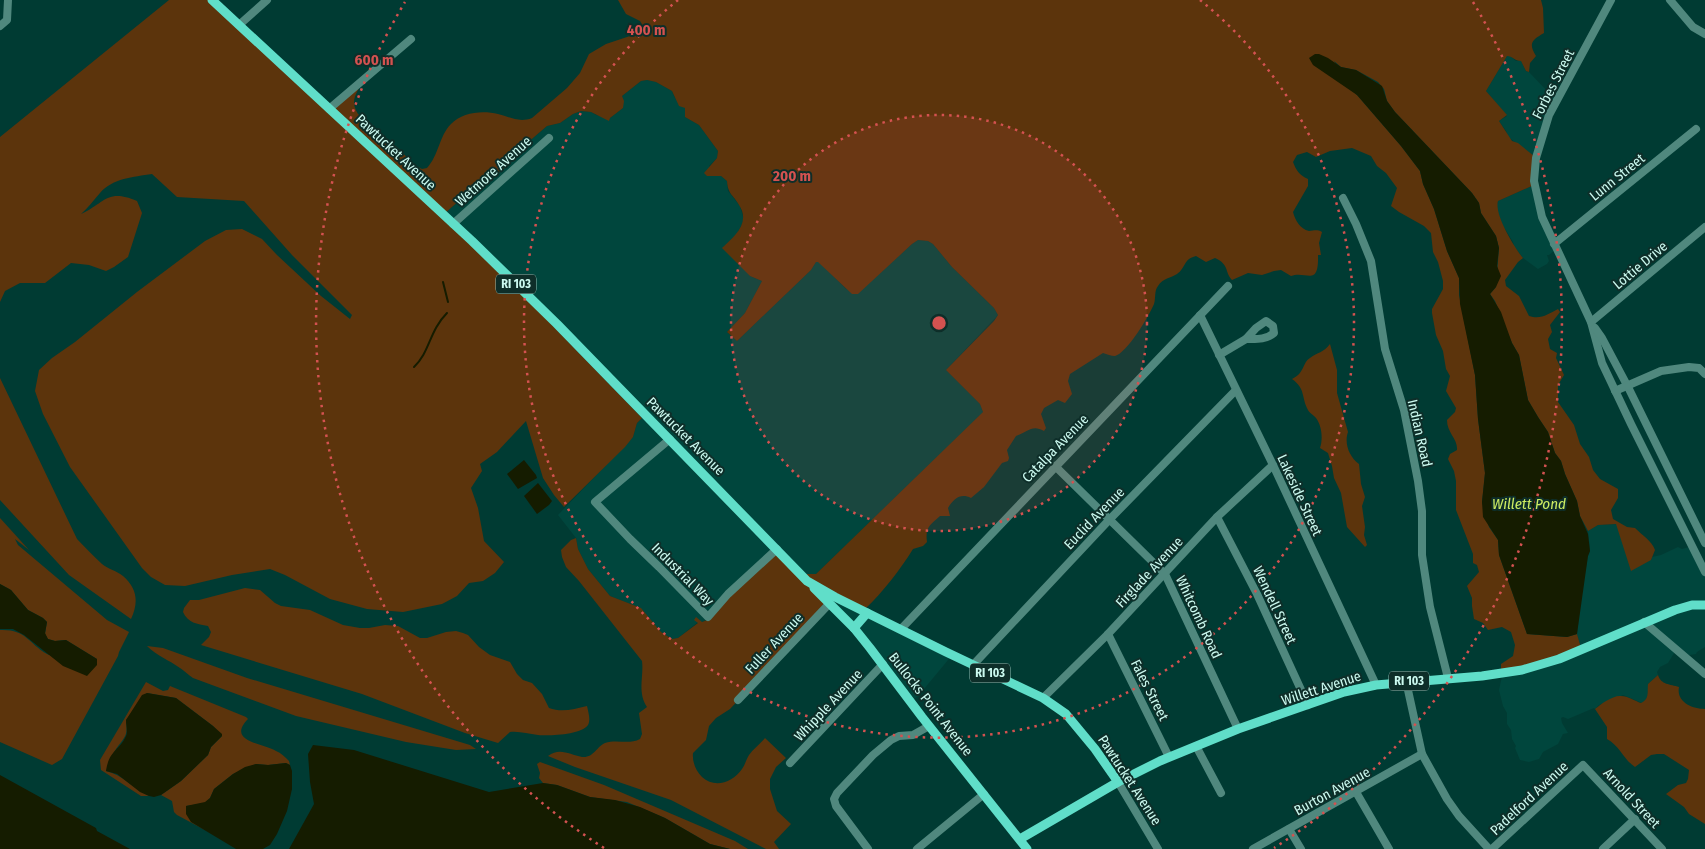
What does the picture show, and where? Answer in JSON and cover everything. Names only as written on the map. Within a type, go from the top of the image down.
[{"type":"main road","name":"Pawtucket Avenue","points":[[212,0],[453,224],[557,324],[807,581]]},
{"type":"main road","name":"Bullocks Point Avenue","points":[[807,581],[832,601],[1027,849]]},
{"type":"main road","name":"Pawtucket Avenue","points":[[832,601],[867,612],[1044,698],[1066,714],[1099,754],[1118,782]]},
{"type":"main road","name":"Willett Avenue","points":[[1020,839],[1118,782],[1169,758],[1238,729],[1344,692],[1406,681],[1482,676],[1522,670],[1559,659],[1675,610],[1692,605],[1705,605]]},
{"type":"main road","points":[[854,628],[867,612]]},
{"type":"street","points":[[1,24],[7,20],[8,0]]},
{"type":"street","points":[[239,25],[267,0]]},
{"type":"street","name":"Forbes Street","points":[[1610,0],[1549,115],[1536,158],[1534,181],[1536,197],[1542,217],[1591,322],[1602,338],[1627,385],[1705,543]]},
{"type":"street","points":[[1670,0],[1693,27],[1705,34]]},
{"type":"street","points":[[329,108],[410,39]]},
{"type":"street","name":"Lunn Street","points":[[1554,244],[1696,129]]},
{"type":"street","name":"Wetmore Avenue","points":[[453,224],[549,138]]},
{"type":"street","name":"Indian Road","points":[[1343,198],[1371,261],[1385,349],[1404,410],[1422,511],[1422,555],[1430,607],[1448,678]]},
{"type":"street","name":"Lottie Drive","points":[[1591,322],[1705,227]]},
{"type":"street","name":"Catalpa Avenue","points":[[901,629],[1228,286]]},
{"type":"street","name":"Lakeside Street","points":[[1200,315],[1376,685]]},
{"type":"street","name":"Forbes Street","points":[[1591,322],[1602,363],[1704,567]]},
{"type":"street","points":[[1219,355],[1246,339]]},
{"type":"street","points":[[1615,391],[1661,371],[1689,367],[1704,370]]},
{"type":"street","name":"Euclid Avenue","points":[[973,665],[1109,520],[1236,390]]},
{"type":"street","name":"Industrial Way","points":[[670,439],[595,502],[630,539],[708,617],[728,594],[776,548]]},
{"type":"street","name":"Firglade Avenue","points":[[1044,698],[1108,634],[1217,517],[1273,465]]},
{"type":"street","name":"Whitcomb Road","points":[[1055,466],[1165,574],[1238,729]]},
{"type":"street","name":"Wendell Street","points":[[1217,517],[1256,594],[1308,705]]},
{"type":"street","name":"Fuller Avenue","points":[[738,700],[832,601]]},
{"type":"street","points":[[1644,622],[1705,674]]},
{"type":"street","name":"Fales Street","points":[[1108,634],[1169,758]]},
{"type":"street","name":"Whipple Avenue","points":[[790,763],[883,664]]},
{"type":"street","points":[[1406,681],[1422,754],[1459,816],[1491,849]]},
{"type":"street","points":[[868,849],[836,806],[834,799],[837,793],[862,766],[891,740],[899,736],[913,735],[929,726]]},
{"type":"street","points":[[1196,746],[1221,793]]},
{"type":"street","name":"Burton Avenue","points":[[1253,849],[1422,754]]},
{"type":"street","name":"Padelford Avenue","points":[[1491,849],[1583,765]]},
{"type":"street","name":"Arnold Street","points":[[1583,765],[1662,849]]},
{"type":"street","name":"Pawtucket Avenue","points":[[1118,782],[1158,849]]},
{"type":"street","points":[[1356,792],[1389,849]]},
{"type":"street","points":[[917,849],[984,794]]},
{"type":"street","points":[[1603,849],[1635,819]]},
{"type":"street","points":[[1289,829],[1301,849]]},
{"type":"shaded area","points":[[169,0],[211,0],[327,108],[359,88],[354,101],[358,114],[400,150],[414,165],[422,169],[427,168],[431,163],[444,134],[456,120],[479,112],[492,113],[519,120],[532,118],[567,88],[580,73],[589,54],[606,44],[633,35],[635,30],[643,26],[640,21],[626,14],[618,0],[1541,0],[1544,33],[1532,42],[1532,48],[1536,56],[1530,63],[1529,72],[1526,71],[1521,61],[1507,56],[1486,91],[1507,115],[1499,121],[1512,141],[1518,143],[1534,156],[1534,185],[1498,201],[1502,222],[1510,239],[1523,258],[1505,280],[1506,286],[1519,296],[1529,316],[1541,317],[1558,309],[1560,312],[1550,325],[1552,332],[1548,339],[1550,349],[1557,353],[1556,358],[1564,375],[1558,385],[1558,402],[1574,425],[1580,444],[1589,457],[1593,470],[1600,479],[1618,489],[1618,498],[1611,510],[1613,519],[1627,527],[1635,528],[1649,541],[1655,550],[1651,560],[1631,571],[1616,524],[1598,525],[1588,531],[1580,516],[1577,501],[1561,461],[1555,453],[1548,432],[1528,400],[1519,355],[1512,343],[1495,301],[1490,294],[1496,287],[1499,248],[1496,236],[1481,213],[1479,203],[1472,193],[1395,112],[1387,101],[1384,89],[1378,82],[1356,70],[1341,67],[1334,61],[1351,90],[1401,146],[1420,171],[1447,251],[1459,278],[1459,295],[1475,375],[1485,473],[1482,502],[1489,527],[1498,540],[1499,555],[1527,634],[1567,637],[1577,634],[1581,648],[1501,673],[1501,664],[1513,656],[1515,645],[1511,632],[1502,627],[1488,630],[1483,623],[1474,619],[1472,598],[1467,586],[1479,572],[1477,565],[1473,563],[1473,554],[1456,510],[1456,481],[1454,471],[1448,459],[1450,454],[1457,450],[1456,442],[1447,425],[1447,420],[1455,412],[1456,408],[1446,391],[1450,376],[1446,369],[1443,351],[1436,335],[1432,313],[1432,309],[1443,289],[1443,281],[1433,252],[1431,233],[1424,226],[1391,206],[1397,188],[1386,173],[1377,166],[1371,156],[1352,148],[1330,151],[1316,157],[1307,152],[1297,155],[1293,162],[1298,172],[1308,179],[1308,186],[1293,212],[1303,228],[1309,231],[1317,230],[1322,232],[1319,243],[1321,255],[1318,255],[1318,265],[1314,275],[1291,276],[1281,270],[1262,275],[1248,273],[1232,280],[1223,263],[1215,258],[1206,262],[1196,256],[1189,259],[1180,272],[1162,281],[1158,286],[1151,310],[1143,325],[1125,348],[1115,356],[1103,353],[1070,374],[1068,381],[1072,394],[1065,403],[1058,400],[1044,408],[1041,414],[1046,428],[1044,431],[1033,428],[1016,436],[1007,450],[1008,461],[1002,463],[984,487],[971,498],[958,497],[948,508],[950,516],[940,516],[931,524],[927,533],[927,542],[923,546],[913,549],[891,580],[865,609],[833,596],[827,600],[784,652],[730,709],[716,718],[709,726],[706,740],[693,753],[696,769],[707,781],[718,783],[734,777],[742,769],[751,753],[765,738],[786,758],[776,767],[770,779],[770,789],[777,811],[791,824],[774,842],[779,849],[766,849],[671,800],[548,756],[552,753],[565,752],[586,757],[605,743],[636,741],[640,739],[642,734],[639,713],[647,707],[642,696],[642,661],[566,567],[561,550],[571,540],[576,538],[578,549],[588,569],[610,596],[641,608],[661,632],[672,639],[678,638],[698,623],[694,620],[696,617],[702,622],[707,620],[776,548],[802,574],[816,574],[983,412],[980,404],[946,370],[994,321],[998,315],[994,308],[952,267],[933,244],[928,241],[918,240],[858,294],[852,294],[816,262],[811,270],[737,341],[727,332],[745,313],[762,281],[750,276],[722,248],[740,229],[743,218],[742,212],[730,192],[727,181],[721,176],[707,176],[704,173],[717,158],[718,151],[699,125],[685,117],[685,108],[679,106],[672,91],[656,82],[641,81],[622,96],[624,101],[623,108],[610,118],[609,121],[591,112],[581,111],[560,123],[547,126],[512,156],[500,172],[470,191],[443,215],[458,228],[642,418],[637,423],[633,437],[625,447],[564,507],[543,478],[526,421],[497,452],[480,464],[482,471],[471,488],[478,508],[484,541],[504,562],[495,573],[483,581],[469,583],[457,596],[442,604],[403,612],[367,609],[330,599],[270,569],[232,575],[185,586],[165,585],[151,577],[142,568],[70,467],[43,414],[35,391],[39,370],[205,241],[226,230],[242,229],[262,239],[321,296],[350,319],[352,315],[292,255],[244,201],[177,197],[152,174],[124,179],[111,184],[81,214],[112,196],[127,197],[137,201],[142,213],[128,257],[106,271],[89,265],[71,263],[45,283],[20,283],[5,291],[0,302],[0,137]]},
{"type":"shaded area","points":[[1507,56],[1516,61],[1521,61],[1526,71],[1547,91],[1548,95],[1553,95],[1558,99],[1534,156],[1508,137],[1499,121],[1507,116],[1486,91]]},
{"type":"shaded area","points":[[641,81],[656,82],[672,91],[679,104],[685,108],[685,117],[699,125],[718,151],[717,158],[709,166],[727,181],[728,191],[740,206],[744,220],[737,234],[746,271],[750,276],[762,281],[745,313],[727,332],[737,341],[811,270],[816,262],[818,261],[846,289],[857,294],[918,240],[928,241],[933,244],[952,267],[994,308],[998,315],[946,370],[980,404],[983,412],[971,424],[816,574],[802,574],[702,622],[698,622],[678,638],[672,639],[661,632],[640,608],[610,596],[588,569],[578,549],[576,538],[558,515],[633,437],[637,423],[642,418],[443,215],[469,192],[495,175],[510,162],[512,156],[547,126],[560,123],[581,111],[610,118],[623,108],[622,96]]},
{"type":"shaded area","points":[[1534,185],[1556,249],[1547,255],[1549,261],[1547,264],[1538,269],[1523,258],[1514,246],[1496,208],[1498,201]]},
{"type":"shaded area","points":[[1330,344],[1337,370],[1337,393],[1348,432],[1347,445],[1352,458],[1359,464],[1361,484],[1365,497],[1362,506],[1365,527],[1364,535],[1367,545],[1365,547],[1347,527],[1341,493],[1334,478],[1328,453],[1320,448],[1322,437],[1320,425],[1309,411],[1299,386],[1292,379],[1299,374],[1307,360]]},
{"type":"shaded area","points":[[0,378],[77,539],[102,564],[121,574],[134,590],[136,601],[131,619],[69,575],[0,500]]},
{"type":"shaded area","points":[[0,518],[29,550],[15,539],[18,545],[107,620],[129,632],[62,759],[52,765],[0,742],[0,630],[9,630],[21,634],[50,655],[97,659],[66,640],[55,641],[48,639],[45,634],[47,622],[28,610],[11,590],[0,584]]},
{"type":"shaded area","points":[[1617,524],[1651,560],[1652,557],[1678,547],[1682,549],[1692,546],[1702,565],[1705,563],[1705,647],[1696,654],[1684,656],[1676,650],[1668,663],[1660,667],[1657,672],[1658,675],[1648,684],[1648,695],[1642,703],[1623,695],[1599,705],[1595,709],[1568,719],[1563,717],[1561,718],[1562,723],[1568,733],[1563,734],[1558,744],[1543,752],[1539,759],[1529,762],[1520,760],[1512,739],[1511,730],[1507,724],[1507,713],[1499,690],[1502,676],[1581,648],[1577,634],[1582,589],[1590,551],[1588,531],[1598,525]]},
{"type":"shaded area","points":[[245,588],[260,590],[281,606],[310,610],[343,625],[360,628],[385,625],[398,626],[420,638],[427,638],[446,632],[456,631],[463,633],[468,635],[490,655],[510,662],[523,680],[532,683],[542,694],[549,708],[563,710],[587,706],[589,723],[579,731],[557,735],[510,732],[498,743],[465,733],[362,694],[201,645],[211,632],[208,626],[193,622],[185,616],[184,608],[190,600],[199,600]]},
{"type":"shaded area","points":[[821,588],[953,654],[911,702]]},
{"type":"shaded area","points":[[147,646],[163,648],[247,678],[470,745],[476,749],[456,750],[406,742],[296,716],[193,678]]},
{"type":"shaded area","points":[[1658,675],[1661,681],[1679,687],[1680,697],[1686,704],[1695,708],[1705,709],[1705,824],[1689,814],[1684,807],[1666,794],[1678,785],[1686,783],[1689,770],[1664,754],[1651,755],[1635,767],[1607,739],[1607,727],[1595,709],[1607,700],[1618,696],[1641,703],[1647,697],[1648,684]]},
{"type":"shaded area","points":[[146,682],[163,691],[168,690],[170,686],[246,717],[248,719],[242,727],[241,733],[244,737],[249,741],[280,753],[289,761],[290,765],[286,763],[256,764],[233,774],[214,789],[210,798],[205,803],[186,806],[205,830],[177,815],[174,812],[172,801],[161,795],[181,781],[208,755],[211,747],[222,736],[213,726],[176,698],[147,693],[126,720],[127,730],[125,736],[115,751],[106,771],[118,776],[149,796],[141,796],[101,770],[100,760]]},
{"type":"shaded area","points":[[540,762],[604,785],[735,841],[748,849],[730,849],[710,844],[665,818],[627,802],[590,797],[557,785],[543,783],[539,778],[540,773],[537,764]]},
{"type":"water","name":"Willett Pond","points":[[1315,54],[1328,58],[1341,67],[1356,70],[1382,86],[1387,101],[1395,112],[1472,193],[1479,203],[1481,213],[1496,236],[1499,248],[1497,266],[1501,276],[1490,294],[1501,312],[1512,343],[1519,355],[1528,400],[1548,432],[1555,453],[1561,461],[1588,534],[1590,551],[1577,634],[1567,637],[1527,634],[1499,555],[1498,540],[1483,517],[1482,502],[1485,473],[1475,375],[1460,304],[1459,278],[1447,251],[1420,171],[1357,95],[1313,65],[1309,58]]},
{"type":"water","points":[[524,460],[537,478],[518,489],[507,474]]},
{"type":"water","points":[[538,483],[552,501],[537,514],[524,496]]},
{"type":"water","points":[[0,584],[11,590],[28,610],[47,622],[45,633],[48,639],[55,641],[66,640],[97,659],[97,665],[87,676],[63,666],[24,635],[13,629],[0,629]]},
{"type":"water","points":[[147,693],[176,698],[222,734],[211,747],[208,755],[181,781],[161,795],[154,797],[140,792],[117,774],[106,771],[109,759],[126,736],[126,720],[142,695]]},
{"type":"water","points":[[313,745],[354,750],[489,792],[543,783],[557,785],[590,797],[615,800],[640,807],[665,818],[710,844],[730,849],[289,849],[314,804],[308,754]]},
{"type":"water","points":[[286,763],[290,765],[292,771],[292,789],[287,811],[277,834],[270,845],[263,849],[236,849],[191,822],[186,814],[186,806],[205,802],[210,798],[214,789],[245,767],[256,764]]},
{"type":"water","points":[[0,775],[96,828],[97,831],[130,849],[0,849]]},
{"type":"waterway","points":[[443,282],[448,302]]},
{"type":"waterway","points":[[414,367],[423,355],[436,327],[447,313]]}]
